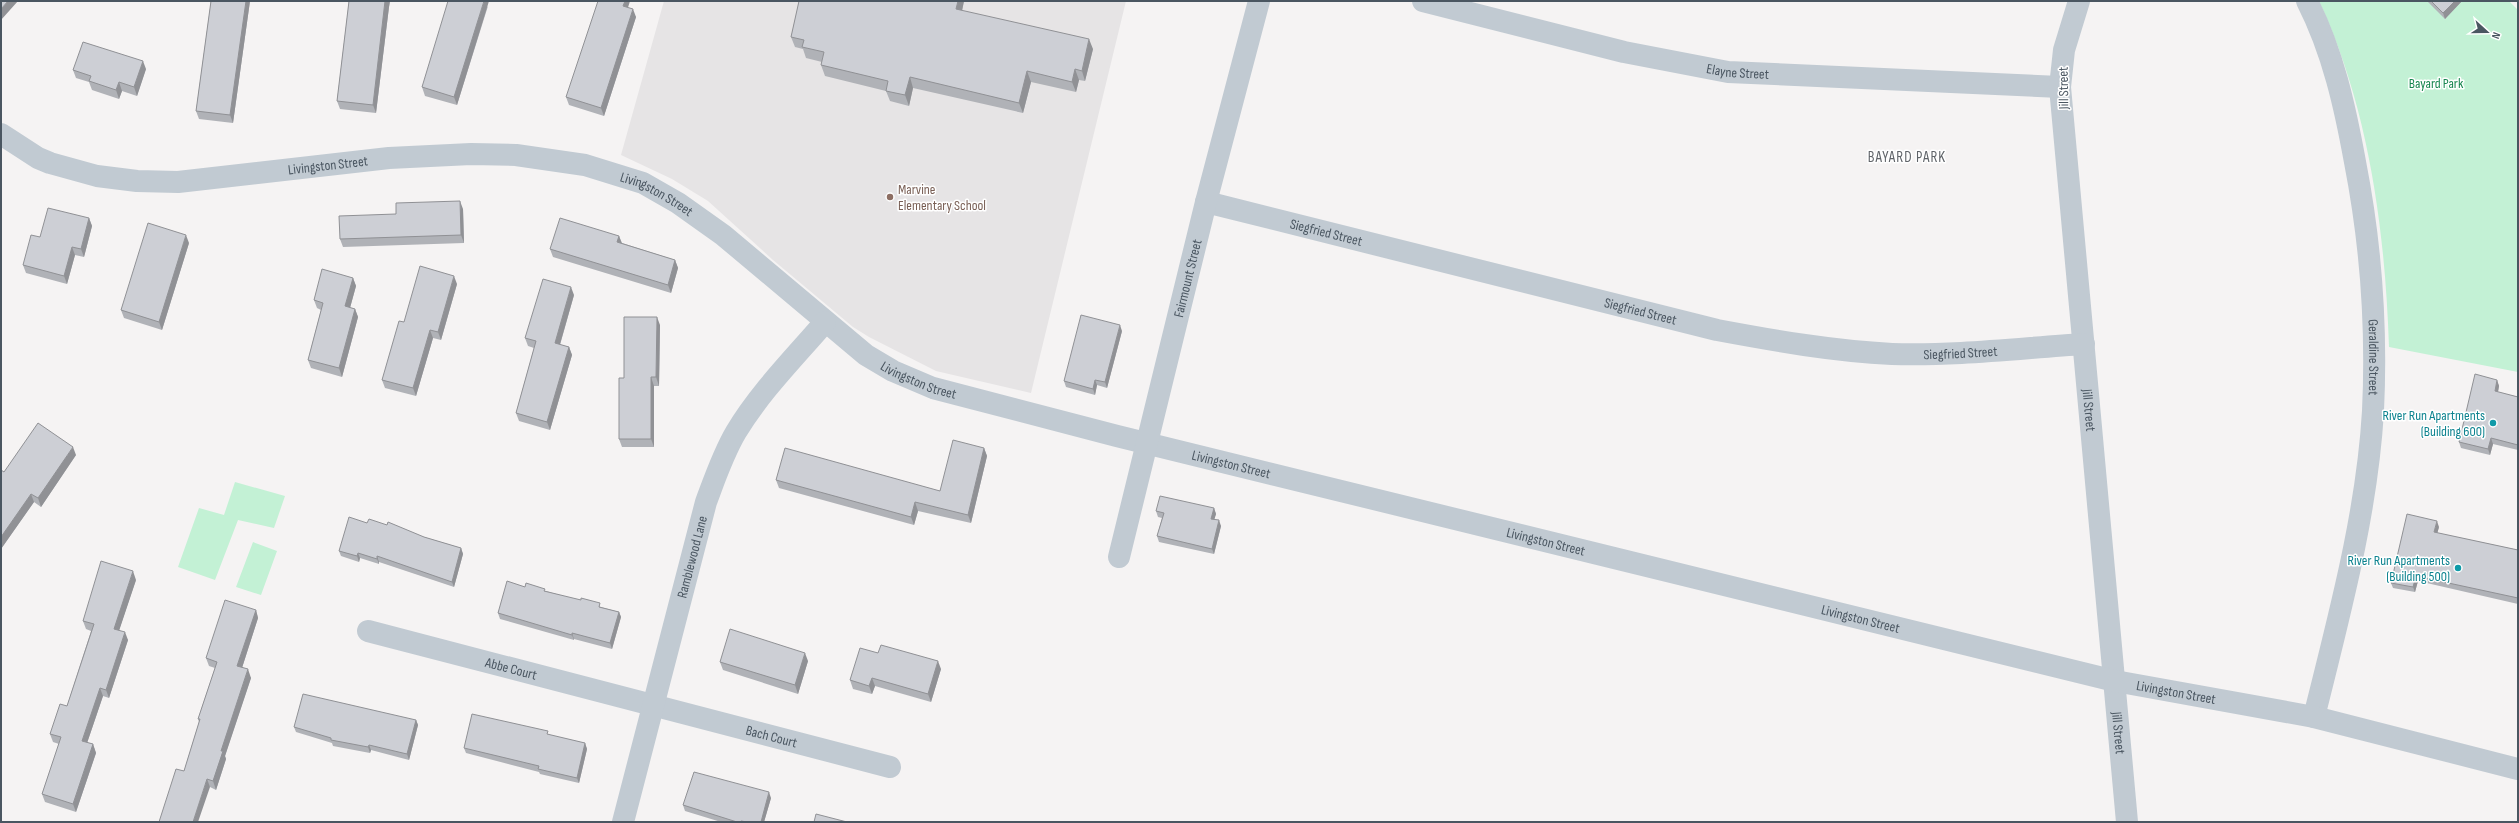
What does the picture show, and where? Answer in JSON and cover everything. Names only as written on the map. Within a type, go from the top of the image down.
[{"type":"street","name":"Fairmount Street","points":[[1119,557],[1206,202],[1259,1]]},
{"type":"street","name":"Elayne Street","points":[[1423,1],[1624,52],[1728,72],[2060,87]]},
{"type":"street","name":"Jill Street","points":[[2079,1],[2064,50],[2060,87],[2127,822]]},
{"type":"street","name":"Geraldine Street","points":[[2307,1],[2329,53],[2350,135],[2366,222],[2374,333],[2373,412],[2362,499],[2350,569],[2314,717]]},
{"type":"street","name":"Livingston Street","points":[[1,134],[38,158],[97,176],[130,181],[178,182],[389,158],[471,154],[527,156],[585,165],[643,183],[688,210],[723,235],[825,322],[879,363],[922,384],[962,396],[1147,443],[2115,681],[2314,717],[2518,769]]},
{"type":"street","name":"Siegfried Street","points":[[1206,202],[1717,330],[1789,344],[1822,349],[1894,354],[2084,344]]},
{"type":"street","name":"Ramblewood Lane","points":[[623,822],[706,502],[721,463],[736,432],[760,397],[825,322]]},
{"type":"street","name":"Abbe Court","points":[[368,631],[654,705]]},
{"type":"street","name":"Bach Court","points":[[654,705],[890,767]]},
{"type":"shaded area","name":"Marvine Elementary School","points":[[664,1],[1126,1],[1031,393],[936,371],[869,337],[853,327],[773,260],[708,201],[672,179],[621,155]]},
{"type":"green space","name":"Bayard Park","points":[[2319,1],[2509,1],[2518,10],[2518,372],[2389,347],[2383,259],[2371,170],[2362,127],[2350,84],[2336,42]]},
{"type":"green space","points":[[235,482],[285,496],[274,528],[238,520],[215,580],[178,567],[199,508],[224,515]]},
{"type":"green space","points":[[253,542],[277,551],[261,595],[236,587]]},
{"type":"building","points":[[1,1],[8,1],[1,9]]},
{"type":"building","points":[[211,1],[246,1],[230,115],[196,111]]},
{"type":"building","points":[[349,1],[385,1],[373,105],[337,101]]},
{"type":"building","points":[[448,1],[484,1],[454,97],[422,87]]},
{"type":"building","points":[[598,1],[625,1],[623,6],[633,9],[601,108],[566,97]]},
{"type":"building","points":[[799,1],[958,1],[956,9],[1089,39],[1082,71],[1075,69],[1072,82],[1027,71],[1019,103],[910,77],[905,95],[886,91],[888,81],[821,65],[824,52],[802,47],[804,40],[791,37]]},
{"type":"building","points":[[2431,1],[2455,1],[2443,13]]},
{"type":"building","points":[[83,42],[143,61],[134,87],[119,82],[116,90],[89,81],[91,76],[73,70]]},
{"type":"building","points":[[460,201],[461,235],[340,239],[339,216],[396,214],[396,203]]},
{"type":"building","points":[[48,208],[89,218],[81,249],[72,247],[64,276],[23,265],[31,235],[40,237]]},
{"type":"building","points":[[560,218],[619,236],[617,242],[675,260],[668,285],[550,249]]},
{"type":"building","points":[[148,223],[186,235],[159,322],[121,310]]},
{"type":"building","points":[[420,266],[454,276],[438,332],[430,330],[413,388],[382,380],[399,321],[404,322]]},
{"type":"building","points":[[322,269],[353,278],[345,306],[355,309],[339,368],[308,360],[323,303],[314,300]]},
{"type":"building","points":[[543,279],[571,287],[555,343],[569,347],[547,422],[516,413],[536,341],[525,338]]},
{"type":"building","points":[[1081,315],[1120,325],[1105,382],[1095,380],[1093,389],[1064,381]]},
{"type":"building","points":[[624,317],[657,317],[656,377],[651,377],[651,439],[619,439],[619,378],[624,378]]},
{"type":"building","name":"River Run Apartments (Building 600)","points":[[2475,374],[2497,380],[2495,391],[2518,397],[2518,445],[2491,438],[2488,449],[2459,442]]},
{"type":"building","points":[[38,423],[73,447],[38,498],[31,494],[1,537],[1,470],[4,472]]},
{"type":"building","points":[[953,440],[984,448],[968,515],[915,502],[911,517],[776,480],[785,448],[940,491]]},
{"type":"building","points":[[1160,496],[1214,508],[1211,519],[1219,520],[1212,549],[1157,536],[1164,513],[1156,511]]},
{"type":"building","name":"River Run Apartments (Building 500)","points":[[2407,514],[2437,521],[2434,532],[2518,550],[2518,598],[2416,576],[2413,587],[2391,583]]},
{"type":"building","points":[[349,517],[367,523],[369,519],[387,525],[388,522],[424,537],[461,548],[452,582],[377,556],[377,559],[358,553],[357,556],[339,551]]},
{"type":"building","points":[[101,561],[133,571],[114,629],[125,632],[106,690],[100,688],[82,741],[93,744],[73,804],[42,794],[61,737],[50,734],[60,704],[67,706],[94,624],[83,621]]},
{"type":"building","points":[[507,581],[525,587],[526,583],[545,589],[544,591],[600,603],[599,607],[619,612],[610,643],[572,633],[572,635],[498,613]]},
{"type":"building","points":[[225,600],[256,610],[237,666],[248,669],[221,751],[223,751],[213,781],[207,779],[193,822],[159,822],[176,769],[184,771],[200,719],[198,719],[217,662],[206,658]]},
{"type":"building","points":[[730,629],[805,653],[795,685],[720,662]]},
{"type":"building","points":[[881,645],[938,661],[928,694],[872,678],[869,686],[850,680],[860,648],[878,653]]},
{"type":"building","points":[[303,694],[416,720],[407,754],[369,745],[368,747],[331,740],[331,738],[294,727]]},
{"type":"building","points":[[472,714],[548,731],[547,734],[585,743],[577,778],[538,769],[539,766],[464,748]]},
{"type":"building","points":[[694,772],[769,792],[761,822],[737,822],[683,805]]},
{"type":"building","points":[[816,814],[847,822],[814,822]]},
{"type":"place","name":"Marvine Elementary School","points":[[890,197]]},
{"type":"place","name":"River Run Apartments (Building 600)","points":[[2493,423]]},
{"type":"place","name":"River Run Apartments (Building 500)","points":[[2458,568]]},
{"type":"district","name":"BAYARD PARK","points":[[1907,157]]}]
